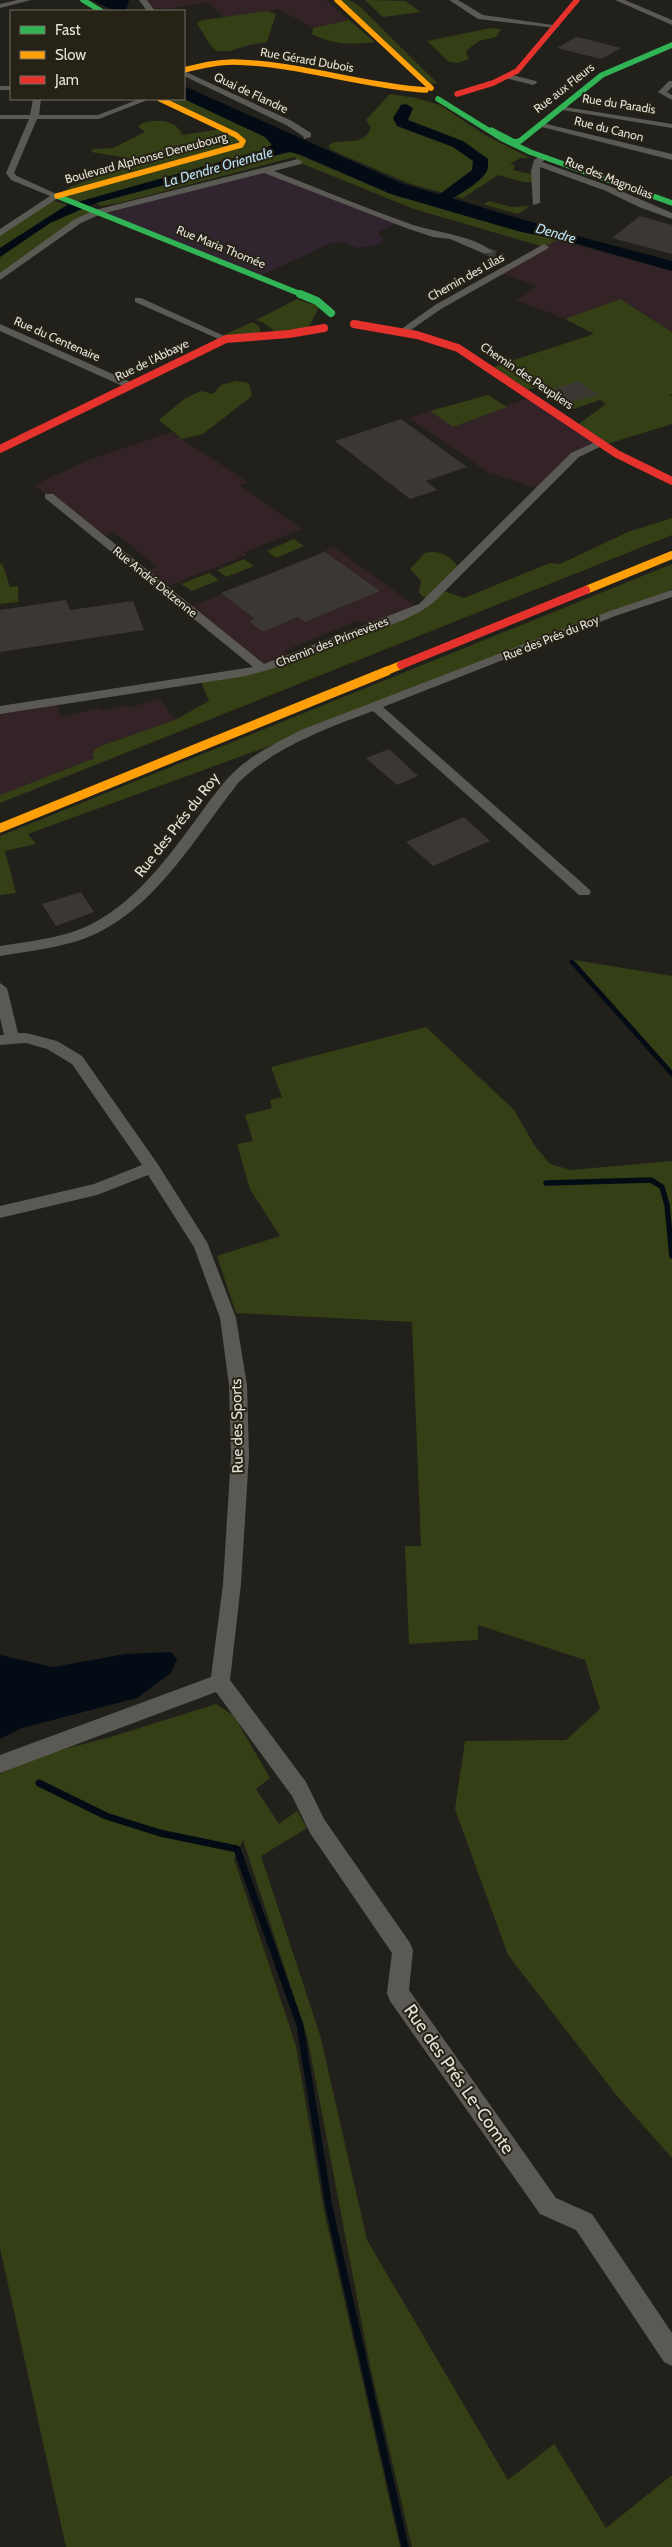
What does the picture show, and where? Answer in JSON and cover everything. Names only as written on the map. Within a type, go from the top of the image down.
[{"type":"main road","points":[[83,0],[99,10]]},
{"type":"main road","points":[[337,0],[442,90],[508,135],[559,158],[672,199]]},
{"type":"main road","points":[[442,90],[484,86],[508,76],[524,65],[577,0]]},
{"type":"main road","points":[[377,21],[442,90]]},
{"type":"main road","name":"Rue aux Fleurs","points":[[520,141],[602,75],[672,46]]},
{"type":"main road","name":"Rue Gérard Dubois","points":[[185,71],[241,66],[367,88],[442,90]]},
{"type":"main road","points":[[442,90],[438,98],[541,160],[672,203]]},
{"type":"main road","name":"Boulevard Alphonse Deneubourg","points":[[60,197],[241,145],[242,141],[236,135],[162,100]]},
{"type":"main road","points":[[484,127],[514,142],[520,141]]},
{"type":"main road","name":"Rue aux Fleurs","points":[[508,135],[530,133]]},
{"type":"main road","name":"Rue Maria Thomée","points":[[60,197],[317,301],[331,313]]},
{"type":"main road","points":[[331,313],[322,316],[317,321],[324,328],[340,330],[349,318]]},
{"type":"main road","name":"Chemin des Peupliers","points":[[331,313],[442,341],[468,353],[600,443],[630,461],[672,481]]},
{"type":"main road","name":"Rue de l'Abbaye","points":[[0,449],[226,339],[260,334],[305,333],[324,328]]},
{"type":"main road","points":[[579,580],[672,543]]},
{"type":"main road","points":[[0,828],[672,556]]},
{"type":"street","points":[[0,6],[27,0]]},
{"type":"street","points":[[143,0],[150,10]]},
{"type":"street","points":[[452,0],[480,17],[556,26]]},
{"type":"street","points":[[619,0],[672,23]]},
{"type":"street","name":"Quai de Flandre","points":[[185,71],[281,119],[307,136]]},
{"type":"street","points":[[508,76],[533,83]]},
{"type":"street","points":[[672,83],[663,90],[664,95],[672,98]]},
{"type":"street","points":[[37,100],[34,118],[10,174],[10,180],[60,197]]},
{"type":"street","points":[[0,117],[100,117],[143,100]]},
{"type":"street","name":"Rue du Paradis","points":[[562,108],[672,126]]},
{"type":"street","name":"Rue du Canon","points":[[541,124],[672,157]]},
{"type":"street","points":[[536,203],[535,171],[541,160]]},
{"type":"street","name":"Rue des Magnolias","points":[[541,160],[642,205],[672,216]]},
{"type":"street","points":[[0,277],[78,221],[96,211],[298,162]]},
{"type":"street","points":[[0,167],[13,167]]},
{"type":"street","points":[[264,170],[409,226],[452,238],[488,252]]},
{"type":"street","points":[[0,233],[60,197]]},
{"type":"street","name":"Chemin des Lilas","points":[[402,332],[438,306],[544,247]]},
{"type":"street","points":[[502,257],[517,262]]},
{"type":"street","points":[[138,300],[226,339]]},
{"type":"street","name":"Rue du Centenaire","points":[[0,327],[132,386]]},
{"type":"street","name":"Chemin des Primevères","points":[[0,710],[228,675],[262,668],[399,617],[423,606],[575,455],[600,443]]},
{"type":"street","name":"Rue André Delzenne","points":[[49,496],[262,668]]},
{"type":"street","name":"Rue des Prés du Roy","points":[[0,950],[60,941],[99,927],[116,916],[151,885],[217,800],[249,765],[305,733],[672,593]]},
{"type":"street","points":[[375,706],[478,800],[584,892]]},
{"type":"street","points":[[0,988],[6,1039]]},
{"type":"street","name":"Rue des Sports","points":[[6,1039],[26,1038],[52,1045],[77,1060],[152,1167],[201,1246],[228,1318],[238,1385],[240,1455],[232,1584],[220,1682]]},
{"type":"street","points":[[0,1212],[97,1189],[152,1167]]},
{"type":"street","points":[[0,1764],[220,1682]]},
{"type":"street","name":"Rue des Prés Le-Comte","points":[[220,1682],[299,1789],[317,1826],[403,1950],[398,1993],[548,2206],[584,2222],[672,2354]]},
{"type":"shaded area","points":[[143,0],[326,0],[349,20],[313,28],[279,9],[224,17],[208,2],[168,9],[150,8]]},
{"type":"shaded area","points":[[264,170],[398,222],[378,232],[384,240],[377,245],[358,248],[340,242],[328,244],[259,277],[98,212]]},
{"type":"shaded area","points":[[557,240],[672,271],[672,332],[620,299],[565,319],[516,300],[537,286],[499,272]]},
{"type":"shaded area","points":[[532,396],[600,443],[585,449],[541,489],[489,473],[409,418],[430,411],[454,427]]},
{"type":"shaded area","points":[[171,432],[248,482],[239,485],[302,529],[243,553],[247,555],[163,588],[144,572],[157,567],[114,532],[99,537],[34,485],[91,459]]},
{"type":"shaded area","points":[[334,547],[418,608],[377,625],[357,621],[284,651],[293,658],[262,668],[188,608]]},
{"type":"shaded area","points":[[160,699],[173,718],[177,719],[101,746],[96,758],[0,795],[0,710],[56,701],[61,717],[100,708],[102,711],[126,705],[128,708]]},
{"type":"green space","points":[[340,0],[349,0],[359,6],[437,83],[430,84]]},
{"type":"green space","points":[[365,0],[405,1],[421,12],[383,17]]},
{"type":"green space","points":[[267,11],[276,14],[267,42],[230,51],[216,51],[208,42],[197,23],[203,20]]},
{"type":"green space","points":[[349,20],[375,42],[343,43],[320,38],[312,34],[313,28]]},
{"type":"green space","points":[[491,28],[501,29],[496,37],[479,41],[466,51],[469,59],[458,63],[449,62],[427,41]]},
{"type":"green space","points":[[390,94],[416,98],[440,105],[485,135],[530,158],[520,158],[510,164],[515,165],[513,170],[535,175],[535,182],[524,182],[498,175],[463,198],[484,204],[489,201],[511,207],[530,206],[518,214],[408,183],[329,149],[331,148],[328,146],[333,143],[362,139],[367,135],[371,128],[366,120]]},
{"type":"green space","points":[[185,99],[265,137],[272,145],[259,151],[75,203],[58,196],[70,187],[140,160],[91,152],[93,149],[113,148],[145,132],[138,126],[143,123],[163,121],[175,126],[182,135],[222,129],[162,100]]},
{"type":"green space","points":[[292,152],[391,194],[518,231],[557,240],[544,247],[414,209],[298,162],[295,157],[119,203],[101,206],[96,203],[279,153]]},
{"type":"green space","points":[[55,201],[67,205],[0,248],[0,235],[50,202]]},
{"type":"green space","points":[[85,207],[98,212],[84,218],[0,277],[0,257],[50,223]]},
{"type":"green space","points":[[297,299],[310,304],[314,303],[319,307],[310,325],[301,330],[274,331],[264,323],[256,320]]},
{"type":"green space","points":[[620,299],[672,332],[672,394],[669,395],[672,396],[672,424],[604,445],[576,426],[606,404],[600,400],[574,409],[539,386],[524,391],[490,368],[594,334],[565,319]]},
{"type":"green space","points":[[252,322],[259,326],[261,334],[222,336]]},
{"type":"green space","points":[[236,381],[249,383],[252,396],[203,434],[182,439],[159,420],[184,399],[201,391],[213,394],[221,385]]},
{"type":"green space","points":[[488,395],[507,407],[453,427],[430,411]]},
{"type":"green space","points":[[672,518],[672,535],[0,803],[0,795],[95,758],[93,756],[94,750],[101,746],[177,719],[209,701],[200,679],[246,672],[412,611],[429,598],[423,597],[419,592],[421,581],[410,569],[425,553],[440,553],[454,561],[460,570],[441,590],[464,598],[550,563],[560,564],[628,532]]},
{"type":"green space","points":[[294,539],[304,546],[276,558],[267,551]]},
{"type":"green space","points":[[244,559],[254,566],[226,577],[217,570]]},
{"type":"green space","points":[[2,563],[10,587],[18,586],[18,602],[0,604],[0,564]]},
{"type":"green space","points":[[672,564],[672,589],[653,599],[305,733],[28,834],[36,844],[5,851],[16,893],[0,895],[0,836]]},
{"type":"green space","points":[[209,573],[219,580],[192,591],[181,584]]},
{"type":"green space","points":[[574,960],[672,976],[672,1070]]},
{"type":"green space","points":[[426,1027],[514,1110],[535,1146],[550,1164],[571,1170],[672,1161],[672,2158],[617,2096],[508,1955],[455,1809],[465,1741],[566,1740],[600,1709],[585,1660],[478,1625],[478,1640],[409,1644],[405,1546],[421,1546],[412,1322],[236,1313],[217,1256],[280,1236],[250,1189],[237,1144],[253,1141],[245,1115],[272,1108],[270,1100],[282,1097],[271,1067]]},
{"type":"green space","points":[[216,1704],[234,1716],[270,1778],[256,1789],[279,1824],[297,1811],[307,1828],[261,1856],[320,2035],[367,2240],[508,2480],[554,2444],[606,2528],[672,2475],[672,2547],[412,2547],[370,2366],[308,2040],[243,1840],[234,1859],[296,2046],[324,2210],[400,2547],[66,2547],[0,2248],[0,1774],[30,1758],[114,1736]]},
{"type":"water","points":[[91,0],[129,0],[126,10],[113,10]]},
{"type":"water","points":[[185,86],[401,183],[581,237],[672,261],[672,271],[571,242],[518,231],[391,194],[299,154],[289,152],[96,203],[50,223],[0,257],[0,248],[67,205],[259,151],[272,145],[265,137],[185,99]]},
{"type":"water","points":[[171,1652],[177,1659],[171,1673],[137,1698],[22,1728],[0,1739],[0,1655],[53,1667],[125,1654]]},
{"type":"building","points":[[576,37],[621,48],[601,59],[557,48]]},
{"type":"building","points":[[640,216],[672,225],[672,254],[612,238]]},
{"type":"building","points":[[578,381],[599,395],[569,402],[550,390]]},
{"type":"building","points":[[401,419],[467,467],[426,481],[437,490],[410,499],[335,441]]},
{"type":"building","points":[[325,552],[380,591],[305,622],[297,617],[263,632],[249,621],[255,619],[221,593]]},
{"type":"building","points":[[66,600],[70,610],[133,601],[144,630],[0,652],[0,610]]},
{"type":"building","points":[[389,749],[418,776],[397,785],[366,758]]},
{"type":"building","points":[[464,817],[490,841],[433,866],[406,842]]},
{"type":"building","points":[[81,892],[94,912],[56,926],[42,904]]},
{"type":"waterway","points":[[406,108],[400,118],[402,123],[458,144],[480,159],[481,167],[478,173],[440,200]]},
{"type":"waterway","points":[[572,962],[672,1074]]},
{"type":"waterway","points":[[546,1183],[651,1180],[662,1187],[667,1205],[672,1256]]},
{"type":"waterway","points":[[39,1783],[106,1816],[160,1833],[237,1849],[300,2025],[329,2207],[405,2547]]},
{"type":"tunnel","points":[[488,252],[503,257]]},
{"type":"traffic: fast","points":[[83,0],[99,10]]},
{"type":"traffic: fast","points":[[491,130],[514,142],[520,141],[602,75],[672,45]]},
{"type":"traffic: fast","points":[[438,99],[501,138],[530,152],[672,203]]},
{"type":"traffic: fast","points":[[57,196],[317,301],[331,313]]},
{"type":"traffic: slow","points":[[337,0],[431,88]]},
{"type":"traffic: slow","points":[[185,70],[220,63],[257,64],[401,89],[426,90]]},
{"type":"traffic: slow","points":[[57,196],[241,145],[243,141],[236,135],[162,100]]},
{"type":"traffic: slow","points":[[586,590],[672,555]]},
{"type":"traffic: slow","points":[[0,828],[401,665]]},
{"type":"traffic: jam","points":[[457,94],[493,83],[517,71],[577,0]]},
{"type":"traffic: jam","points":[[354,324],[417,335],[458,348],[617,454],[672,481]]},
{"type":"traffic: jam","points":[[0,449],[226,339],[289,334],[324,328]]},
{"type":"traffic: jam","points":[[401,665],[586,590]]},
{"type":"water label","name":"La Dendre Orientale","points":[[218,167]]},
{"type":"water label","name":"Dendre","points":[[556,233]]}]
